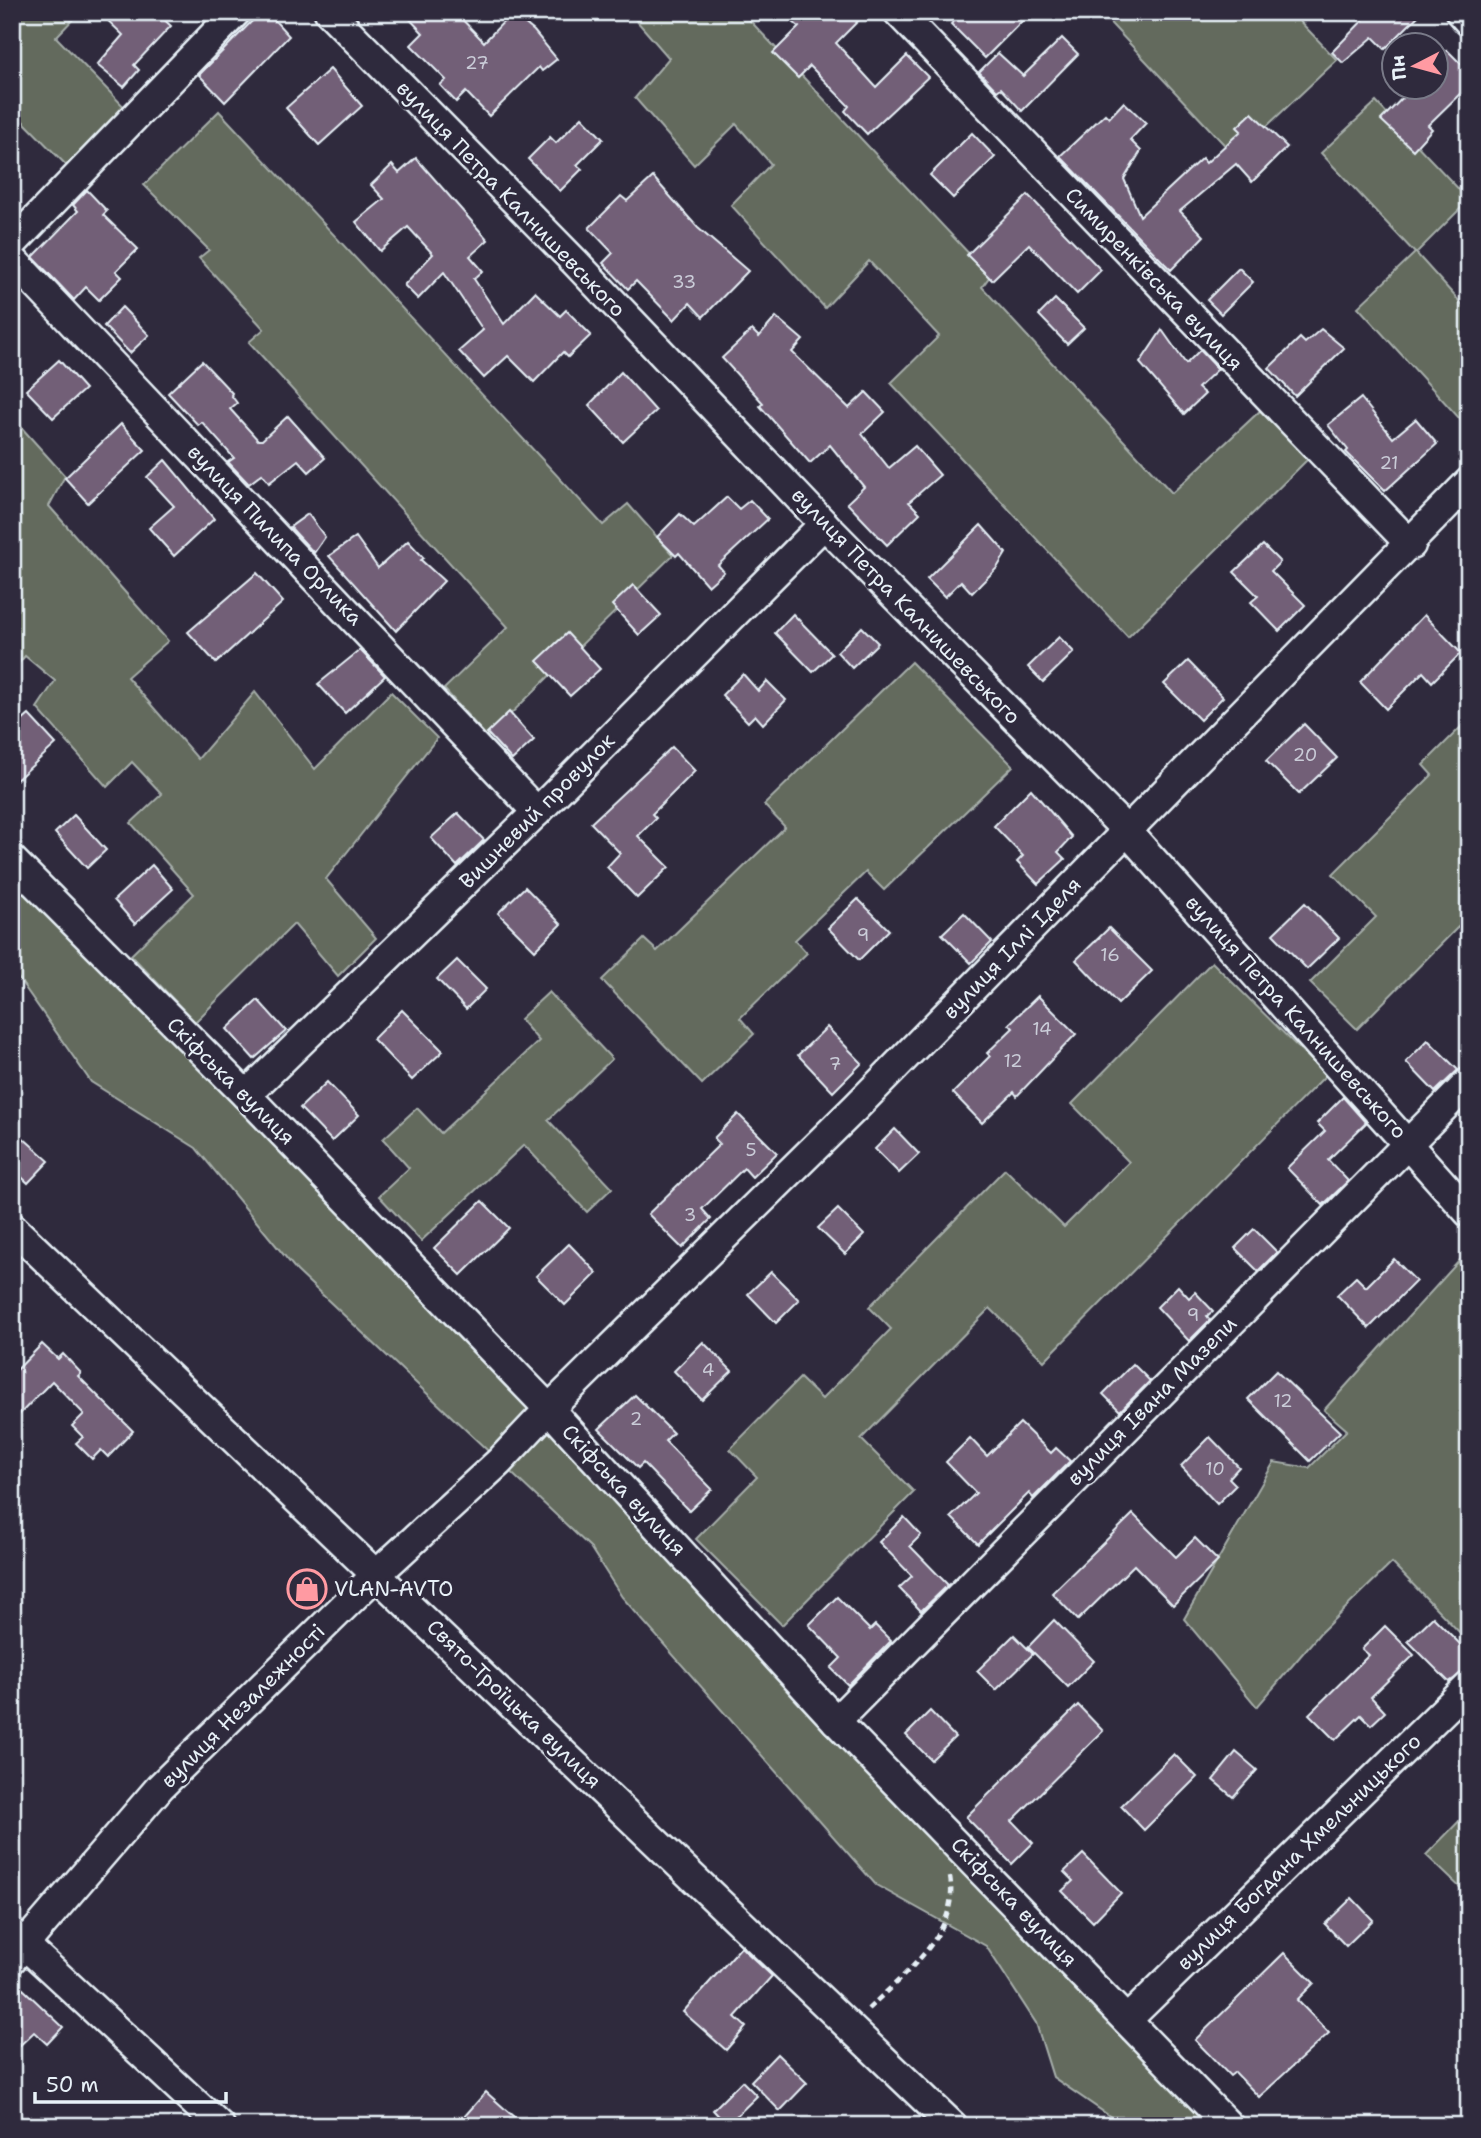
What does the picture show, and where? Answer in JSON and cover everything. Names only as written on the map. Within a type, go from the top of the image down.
[{"type":"street","points":[[12,244],[236,12]]},
{"type":"street","name":"вулиця Петра Калнишевського","points":[[329,12],[575,262],[824,524],[1127,831],[1408,1141],[1469,1213]]},
{"type":"street","name":"Симиренківська вулиця","points":[[898,12],[1411,545]]},
{"type":"street","points":[[1460,12],[1469,22]]},
{"type":"street","name":"вулиця Пилипа Орлика","points":[[12,259],[537,812]]},
{"type":"street","name":"вулиця Іллі Іделя","points":[[549,1409],[856,1107],[1411,545],[1469,482]]},
{"type":"street","name":"Вишневий провулок","points":[[246,1095],[537,812],[824,524]]},
{"type":"street","name":"Скіфська вулиця","points":[[12,860],[246,1095],[549,1409],[836,1721],[1128,2018],[1229,2126]]},
{"type":"street","name":"вулиця Івана Мазепи","points":[[836,1721],[1469,1082]]},
{"type":"street","name":"Свято-Троїцька вулиця","points":[[12,1227],[378,1573],[953,2126]]},
{"type":"street","name":"вулиця Незалежності","points":[[17,1946],[160,1787],[378,1573],[499,1462],[549,1409]]},
{"type":"street","name":"вулиця Богдана Хмельницького","points":[[1128,2018],[1469,1686]]},
{"type":"street","points":[[17,1946],[220,2126]]},
{"type":"path","points":[[850,2027],[937,1939],[953,1893],[948,1869]]},
{"type":"green space","points":[[12,12],[80,12],[56,37],[136,119],[78,177],[12,110],[12,78],[18,72],[12,66]]},
{"type":"green space","points":[[629,12],[742,12],[990,276],[982,287],[1172,493],[1262,409],[1309,458],[1128,637],[891,383],[939,336],[869,261],[825,308],[731,205],[771,164],[736,124],[694,165],[635,98],[669,58]]},
{"type":"green space","points":[[1100,12],[1291,12],[1337,60],[1235,156]]},
{"type":"green space","points":[[1376,102],[1469,200],[1416,253],[1469,312],[1469,429],[1358,307],[1415,253],[1321,153]]},
{"type":"green space","points":[[219,111],[603,525],[628,504],[673,555],[487,737],[444,689],[508,627],[249,342],[264,329],[199,258],[209,250],[144,185]]},
{"type":"green space","points":[[12,417],[65,476],[49,506],[168,641],[127,677],[198,759],[255,692],[315,769],[391,692],[437,738],[326,879],[376,938],[338,976],[294,924],[195,1022],[131,955],[194,894],[131,823],[162,794],[132,762],[107,787],[37,708],[55,681],[25,656],[12,671]]},
{"type":"green space","points":[[911,662],[1013,766],[884,890],[866,872],[795,940],[807,953],[740,1018],[754,1034],[702,1084],[602,980],[644,939],[657,951],[785,827],[764,805]]},
{"type":"green space","points":[[1469,719],[1469,916],[1357,1029],[1310,983],[1376,917],[1333,874],[1432,775],[1423,765]]},
{"type":"green space","points":[[12,860],[1229,2126],[1124,2126],[1053,2077],[1036,2023],[986,1946],[876,1885],[622,1597],[590,1547],[297,1271],[196,1148],[91,1082],[12,969]]},
{"type":"green space","points":[[1212,962],[1326,1075],[1044,1361],[990,1308],[861,1439],[914,1492],[782,1625],[696,1539],[757,1477],[730,1449],[800,1378],[822,1399],[891,1329],[869,1307],[1005,1169],[1064,1227],[1129,1162],[1072,1104]]},
{"type":"green space","points":[[549,992],[612,1059],[548,1120],[612,1188],[587,1212],[524,1145],[421,1241],[379,1196],[409,1168],[383,1139],[417,1108],[441,1133],[539,1041],[520,1019]]},
{"type":"green space","points":[[1469,1250],[1469,1512],[1464,1518],[1469,1523],[1469,1642],[1392,1563],[1320,1633],[1257,1707],[1184,1619],[1274,1462],[1309,1468],[1347,1430],[1324,1410]]},
{"type":"green space","points":[[1469,1811],[1469,1896],[1426,1855]]},
{"type":"building","points":[[99,12],[156,12],[171,26],[134,65],[139,70],[124,87],[97,65],[123,35]]},
{"type":"building","points":[[261,12],[267,12],[289,36],[225,102],[199,75]]},
{"type":"building","points":[[403,12],[455,12],[484,42],[512,13],[534,31],[557,59],[542,71],[539,67],[489,116],[466,92],[456,102],[440,85],[446,80],[411,45],[423,33]]},
{"type":"building","points":[[804,12],[867,12],[836,43],[876,87],[907,56],[928,77],[867,134],[845,111],[849,106],[810,66],[798,78],[773,53],[799,27],[793,22]]},
{"type":"building","points":[[963,12],[1031,12],[985,58],[951,24]]},
{"type":"building","points":[[1371,12],[1422,12],[1402,32],[1380,32],[1380,44],[1373,37],[1343,63],[1332,52]]},
{"type":"building","points":[[1062,38],[1078,54],[1022,111],[1001,88],[997,91],[979,72],[998,53],[1023,76]]},
{"type":"building","points":[[1450,53],[1469,72],[1469,85],[1428,125],[1432,129],[1413,150],[1381,120],[1398,102],[1450,102]]},
{"type":"building","points":[[330,69],[362,106],[319,145],[286,108]]},
{"type":"building","points":[[1124,102],[1146,123],[1130,140],[1141,151],[1124,179],[1140,216],[1202,158],[1206,163],[1241,131],[1237,127],[1252,113],[1287,147],[1252,182],[1236,164],[1180,211],[1204,236],[1171,270],[1060,156],[1105,114],[1109,118]]},
{"type":"building","points":[[582,117],[603,139],[577,165],[582,169],[560,191],[528,159],[550,137],[556,143]]},
{"type":"building","points":[[972,133],[995,157],[953,198],[930,175]]},
{"type":"building","points":[[416,158],[488,240],[470,256],[483,271],[474,279],[504,324],[535,292],[560,316],[566,310],[591,335],[568,357],[563,352],[534,382],[508,356],[484,378],[459,351],[483,330],[444,272],[418,299],[404,285],[433,254],[408,227],[380,251],[356,222],[384,199],[371,185],[392,165],[399,173]]},
{"type":"building","points":[[653,177],[698,228],[748,271],[703,317],[690,303],[674,320],[636,281],[628,289],[603,263],[613,253],[589,228],[621,196],[627,201]]},
{"type":"building","points":[[87,190],[107,211],[103,215],[138,249],[116,271],[122,277],[99,300],[86,287],[74,300],[33,257],[78,211],[73,205]]},
{"type":"building","points":[[1028,195],[1101,270],[1077,294],[1029,244],[992,280],[967,255]]},
{"type":"building","points":[[1239,268],[1253,282],[1221,314],[1207,300]]},
{"type":"building","points":[[1055,299],[1084,328],[1067,344],[1039,315]]},
{"type":"building","points":[[122,307],[149,335],[130,353],[104,326]]},
{"type":"building","points":[[776,317],[803,340],[792,352],[849,408],[866,392],[885,412],[862,434],[889,468],[915,446],[940,475],[909,502],[920,513],[887,545],[847,503],[864,487],[830,445],[810,463],[760,406],[763,403],[722,358],[752,330],[759,337]]},
{"type":"building","points":[[1321,329],[1344,348],[1295,396],[1269,368],[1300,338],[1305,343]]},
{"type":"building","points":[[1162,330],[1186,364],[1200,350],[1218,369],[1198,388],[1205,394],[1184,414],[1140,363]]},
{"type":"building","points":[[59,360],[85,389],[53,418],[26,390]]},
{"type":"building","points":[[202,361],[232,393],[237,403],[230,409],[258,440],[262,440],[288,416],[325,458],[309,472],[298,460],[269,483],[262,474],[249,484],[228,462],[234,458],[202,422],[198,425],[168,393]]},
{"type":"building","points":[[621,372],[656,411],[623,442],[589,405]]},
{"type":"building","points":[[1361,398],[1393,438],[1416,419],[1437,444],[1385,491],[1346,452],[1348,450],[1328,425]]},
{"type":"building","points":[[121,424],[145,450],[88,503],[65,478]]},
{"type":"building","points":[[165,460],[214,519],[174,556],[149,528],[174,506],[147,477]]},
{"type":"building","points":[[727,497],[739,509],[750,500],[768,519],[718,565],[724,572],[708,586],[679,553],[676,556],[657,537],[680,514],[694,527]]},
{"type":"building","points":[[308,514],[325,537],[314,553],[290,527]]},
{"type":"building","points":[[981,525],[1006,553],[997,568],[972,593],[961,581],[945,597],[927,579]]},
{"type":"building","points":[[356,537],[378,568],[408,541],[424,558],[421,560],[444,581],[396,631],[329,556]]},
{"type":"building","points":[[1263,545],[1280,562],[1271,571],[1305,605],[1279,631],[1251,602],[1258,596],[1234,572]]},
{"type":"building","points":[[257,573],[283,602],[216,663],[188,632]]},
{"type":"building","points":[[633,585],[661,615],[639,635],[612,605]]},
{"type":"building","points":[[793,614],[832,654],[813,672],[775,633]]},
{"type":"building","points":[[1424,615],[1461,653],[1432,682],[1423,672],[1386,709],[1360,682]]},
{"type":"building","points":[[862,627],[878,643],[852,668],[837,652]]},
{"type":"building","points":[[567,633],[600,669],[570,696],[537,661]]},
{"type":"building","points":[[1059,637],[1074,652],[1043,682],[1028,667]]},
{"type":"building","points":[[360,650],[385,676],[345,713],[318,684]]},
{"type":"building","points":[[1188,661],[1223,697],[1200,720],[1164,684]]},
{"type":"building","points":[[743,674],[758,691],[767,681],[786,700],[763,724],[755,715],[748,722],[722,695]]},
{"type":"building","points":[[509,712],[534,740],[512,760],[487,733]]},
{"type":"building","points":[[29,715],[56,744],[12,784],[12,730]]},
{"type":"building","points":[[1304,724],[1337,758],[1299,794],[1266,761]]},
{"type":"building","points":[[672,747],[695,771],[652,814],[656,818],[638,836],[669,867],[637,898],[607,867],[620,853],[591,823]]},
{"type":"building","points":[[1031,789],[1072,837],[1058,852],[1065,859],[1038,884],[1017,862],[1023,856],[994,826]]},
{"type":"building","points":[[458,813],[484,840],[457,866],[431,838]]},
{"type":"building","points":[[74,815],[106,850],[87,868],[55,833]]},
{"type":"building","points":[[152,865],[173,889],[135,924],[114,900]]},
{"type":"building","points":[[525,887],[561,924],[535,950],[498,913]]},
{"type":"building","points":[[858,899],[889,930],[859,960],[828,928]]},
{"type":"building","points":[[1305,903],[1339,938],[1307,969],[1273,934]]},
{"type":"building","points":[[964,913],[992,942],[971,963],[942,934]]},
{"type":"building","points":[[1109,928],[1152,971],[1118,1004],[1076,960]]},
{"type":"building","points":[[457,960],[486,989],[466,1009],[437,979]]},
{"type":"building","points":[[1038,996],[1076,1034],[1017,1096],[1014,1092],[982,1123],[953,1093],[990,1056],[987,1053],[1013,1028],[1009,1024]]},
{"type":"building","points":[[258,1000],[286,1031],[254,1059],[227,1029]]},
{"type":"building","points":[[402,1010],[443,1051],[412,1080],[373,1039]]},
{"type":"building","points":[[827,1027],[862,1063],[833,1092],[798,1055]]},
{"type":"building","points":[[1428,1040],[1458,1070],[1435,1092],[1406,1062]]},
{"type":"building","points":[[327,1082],[359,1115],[332,1141],[300,1108]]},
{"type":"building","points":[[1343,1097],[1366,1123],[1328,1160],[1348,1181],[1323,1205],[1287,1168],[1325,1131],[1317,1123]]},
{"type":"building","points":[[738,1114],[777,1153],[752,1177],[744,1168],[702,1209],[711,1219],[682,1248],[648,1214],[720,1144],[714,1138]]},
{"type":"building","points":[[12,1128],[49,1161],[28,1183],[12,1168]]},
{"type":"building","points":[[895,1129],[919,1154],[899,1173],[875,1149]]},
{"type":"building","points":[[482,1201],[509,1228],[461,1275],[434,1248]]},
{"type":"building","points":[[838,1209],[864,1235],[845,1254],[818,1228]]},
{"type":"building","points":[[1254,1229],[1277,1252],[1258,1271],[1235,1248]]},
{"type":"building","points":[[569,1244],[597,1273],[565,1305],[536,1276]]},
{"type":"building","points":[[1394,1259],[1416,1281],[1369,1328],[1337,1295],[1356,1277],[1366,1287]]},
{"type":"building","points":[[771,1272],[799,1300],[776,1323],[748,1294]]},
{"type":"building","points":[[1178,1286],[1189,1298],[1195,1292],[1213,1311],[1207,1316],[1210,1320],[1189,1341],[1157,1307]]},
{"type":"building","points":[[703,1342],[732,1371],[702,1400],[674,1371]]},
{"type":"building","points":[[42,1344],[58,1359],[63,1354],[81,1373],[78,1376],[133,1431],[108,1457],[101,1450],[92,1459],[76,1443],[83,1437],[72,1426],[84,1414],[52,1381],[12,1422],[12,1375]]},
{"type":"building","points":[[1133,1364],[1150,1381],[1120,1411],[1103,1394]]},
{"type":"building","points":[[1276,1371],[1340,1432],[1310,1461],[1248,1399]]},
{"type":"building","points":[[635,1395],[673,1433],[665,1441],[712,1489],[689,1511],[643,1463],[638,1468],[599,1429]]},
{"type":"building","points":[[1020,1423],[1051,1453],[1056,1448],[1070,1461],[1033,1498],[1029,1493],[978,1544],[951,1517],[976,1493],[946,1462],[970,1438],[987,1456]]},
{"type":"building","points":[[1210,1437],[1239,1467],[1229,1478],[1236,1485],[1217,1504],[1181,1466]]},
{"type":"building","points":[[1133,1514],[1176,1557],[1195,1538],[1218,1561],[1173,1605],[1134,1565],[1078,1620],[1052,1593]]},
{"type":"building","points":[[904,1517],[921,1535],[910,1546],[948,1585],[921,1611],[899,1588],[912,1576],[879,1542]]},
{"type":"building","points":[[837,1597],[870,1630],[875,1625],[891,1641],[848,1685],[831,1668],[841,1658],[809,1625]]},
{"type":"building","points":[[1433,1617],[1469,1653],[1469,1669],[1449,1682],[1408,1641]]},
{"type":"building","points":[[1054,1620],[1094,1661],[1068,1687],[1028,1647]]},
{"type":"building","points":[[1385,1626],[1414,1655],[1371,1697],[1385,1712],[1371,1725],[1361,1715],[1335,1740],[1309,1714],[1369,1655],[1362,1649]]},
{"type":"building","points":[[1014,1635],[1033,1654],[996,1690],[977,1671]]},
{"type":"building","points":[[1078,1705],[1103,1731],[1012,1821],[1033,1843],[1012,1864],[966,1817]]},
{"type":"building","points":[[930,1711],[955,1737],[931,1760],[906,1735]]},
{"type":"building","points":[[1236,1752],[1257,1770],[1233,1797],[1213,1780]]},
{"type":"building","points":[[1174,1754],[1197,1777],[1144,1830],[1121,1806]]},
{"type":"building","points":[[1083,1854],[1121,1893],[1093,1922],[1062,1891],[1073,1881],[1064,1872]]},
{"type":"building","points":[[1352,1898],[1373,1920],[1346,1946],[1325,1924]]},
{"type":"building","points":[[741,1947],[772,1976],[735,2017],[746,2027],[726,2050],[683,2012]]},
{"type":"building","points":[[1284,1953],[1314,1983],[1297,2000],[1329,2033],[1259,2097],[1235,2072],[1230,2076],[1195,2040]]},
{"type":"building","points":[[23,1989],[63,2027],[47,2044],[34,2032],[12,2053],[12,2001]]},
{"type":"building","points":[[777,2054],[807,2083],[780,2111],[751,2081]]},
{"type":"building","points":[[742,2081],[757,2096],[727,2125],[713,2110]]},
{"type":"building","points":[[486,2092],[524,2126],[456,2126]]},
{"type":"place","name":"VLAN-AVTO","points":[[307,1589]]}]
